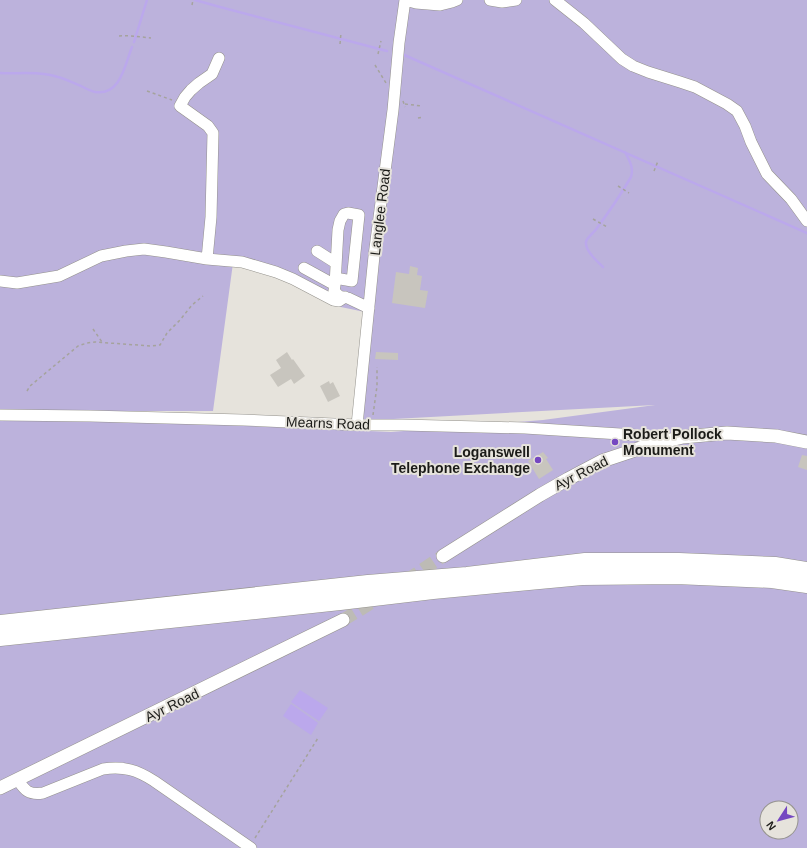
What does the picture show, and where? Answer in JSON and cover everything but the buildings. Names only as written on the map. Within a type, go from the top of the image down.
[{"type":"highway","points":[[0,623],[360,584],[467,575],[585,561],[679,561],[775,565],[807,570]]},
{"type":"highway","points":[[0,638],[325,604],[433,591],[582,578],[676,576],[772,580],[807,585]]},
{"type":"main road","name":"Ayr Road","points":[[443,556],[568,479],[602,461],[653,444],[683,437],[727,433],[776,436],[807,442]]},
{"type":"main road","name":"Ayr Road","points":[[0,788],[344,620]]},
{"type":"street","points":[[405,0],[416,3],[440,5],[457,0]]},
{"type":"street","name":"Langlee Road","points":[[357,424],[374,256],[395,95],[399,43],[405,0]]},
{"type":"street","points":[[490,0],[502,2],[516,0]]},
{"type":"street","points":[[555,0],[584,23],[622,59],[633,66],[695,88],[727,104],[737,111],[767,174],[791,199],[807,221]]},
{"type":"street","points":[[207,259],[211,217],[213,133],[208,126],[180,106],[191,90],[212,74],[219,58]]},
{"type":"street","points":[[304,268],[335,282],[352,281],[359,215],[348,213],[344,214],[334,237],[336,263],[335,282],[334,291],[339,296],[369,308]]},
{"type":"street","points":[[0,280],[18,283],[59,276],[101,256],[126,251],[144,250],[207,259],[242,262],[276,272],[293,279],[333,300],[340,301],[344,297]]},
{"type":"street","points":[[317,251],[336,263]]},
{"type":"street","name":"Mearns Road","points":[[0,415],[90,416],[372,425],[525,428],[636,435],[653,444]]},
{"type":"street","points":[[18,780],[26,790],[35,794],[60,787],[103,769],[130,769],[154,781],[250,848]]},
{"type":"path","points":[[192,5],[193,0]]},
{"type":"path","points":[[340,44],[341,33]]},
{"type":"path","points":[[119,36],[131,35],[151,38]]},
{"type":"path","points":[[378,54],[381,42]]},
{"type":"path","points":[[375,65],[395,95]]},
{"type":"path","points":[[146,91],[168,98],[180,106]]},
{"type":"path","points":[[405,104],[421,106]]},
{"type":"path","points":[[418,118],[423,117]]},
{"type":"path","points":[[654,171],[658,161]]},
{"type":"path","points":[[618,186],[628,193]]},
{"type":"path","points":[[595,220],[606,226]]},
{"type":"path","points":[[27,391],[30,386],[78,346],[87,343],[151,346],[160,345],[167,333],[192,305],[203,296]]},
{"type":"path","points":[[93,329],[102,343]]},
{"type":"path","points":[[372,425],[377,386],[377,367]]},
{"type":"path","points":[[250,848],[318,738]]},
{"type":"shaded area","points":[[0,0],[807,0],[807,848],[0,848],[0,419],[230,425],[391,432],[543,420],[655,405],[356,421],[365,312],[336,306],[287,279],[233,263],[213,411],[0,411]]},
{"type":"shaded area","points":[[300,690],[328,708],[319,721],[291,702]]},
{"type":"shaded area","points":[[291,704],[318,723],[311,735],[283,716]]},
{"type":"waterway","points":[[134,42],[147,0]]},
{"type":"waterway","points":[[195,0],[387,51]]},
{"type":"waterway","points":[[0,73],[37,73],[51,75],[67,80],[93,92],[104,92],[111,89],[121,77],[132,47]]},
{"type":"waterway","points":[[402,54],[807,233]]},
{"type":"waterway","points":[[603,267],[589,252],[586,242],[596,230],[631,177],[631,167],[625,152]]},
{"type":"tunnel","points":[[407,580],[443,556]]},
{"type":"tunnel","points":[[343,620],[379,598]]},
{"type":"place","name":"Robert Pollock Monument","points":[[615,442]]},
{"type":"place","name":"Loganswell Telephone Exchange","points":[[538,460]]}]
